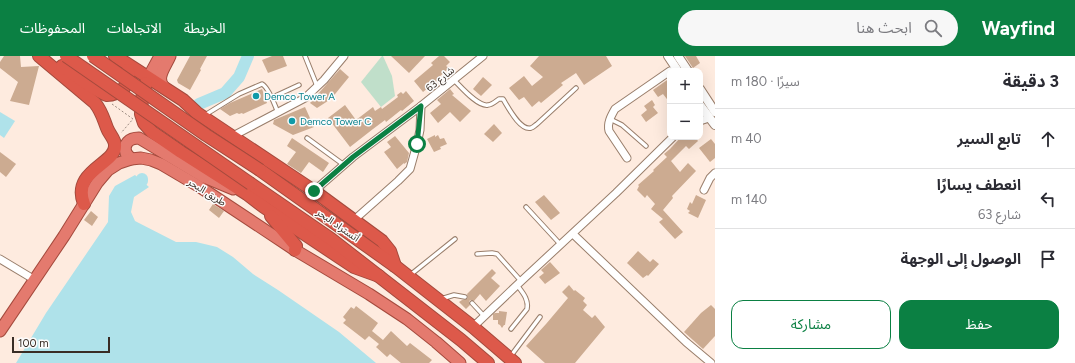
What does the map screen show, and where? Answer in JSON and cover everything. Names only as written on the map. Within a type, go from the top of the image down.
[{"type":"highway","points":[[39,56],[95,103],[101,111],[108,130],[115,143],[113,153],[84,181],[82,190],[84,204]]},
{"type":"highway","points":[[46,56],[106,95],[117,93],[126,86],[128,80],[126,63]]},
{"type":"highway","name":"أتستراد البحر","points":[[66,56],[249,189],[331,239],[461,340],[488,363]]},
{"type":"highway","name":"أتستراد البحر","points":[[93,56],[206,135],[260,170],[395,266],[473,326],[512,360]]},
{"type":"highway","points":[[115,56],[183,100],[199,114]]},
{"type":"highway","points":[[160,56],[144,88],[140,107],[140,114],[144,123],[152,132],[181,152],[249,189],[296,246],[295,250]]},
{"type":"highway","points":[[164,87],[160,80],[170,56]]},
{"type":"highway","points":[[181,152],[152,126],[149,120],[148,116],[150,102],[155,97],[161,95],[175,99],[314,191],[382,241],[390,251],[395,266]]},
{"type":"highway","points":[[131,159],[126,153],[125,146],[130,139],[138,138],[204,177],[217,183],[249,189]]},
{"type":"highway","name":"طريق البحر","points":[[0,331],[35,280],[97,183],[108,170],[119,163],[131,159],[141,158],[161,164],[200,187],[295,250],[369,294],[436,342],[460,363]]},
{"type":"highway","points":[[264,207],[354,267],[379,276]]},
{"type":"street","points":[[231,137],[305,98],[318,86],[344,56]]},
{"type":"street","name":"شارع 63","points":[[314,191],[344,165],[483,56]]},
{"type":"street","points":[[668,56],[672,68]]},
{"type":"street","points":[[678,56],[686,68]]},
{"type":"street","points":[[627,158],[609,131],[608,126],[610,119],[615,109],[667,74]]},
{"type":"street","points":[[354,220],[410,169],[417,144],[421,106]]},
{"type":"street","points":[[703,106],[712,115],[715,126]]},
{"type":"street","points":[[703,120],[712,115]]},
{"type":"street","points":[[473,326],[616,194],[670,140]]},
{"type":"street","points":[[704,190],[710,178],[715,173]]},
{"type":"street","points":[[573,234],[686,342],[711,363]]},
{"type":"street","points":[[0,259],[35,280]]},
{"type":"lane","points":[[305,56],[318,86]]},
{"type":"lane","points":[[454,80],[479,103],[484,105],[490,105],[499,99],[503,99],[519,123],[531,128],[576,88]]},
{"type":"lane","points":[[199,114],[260,84],[265,85],[278,113]]},
{"type":"lane","points":[[271,98],[299,85]]},
{"type":"lane","points":[[610,119],[622,125],[646,146]]},
{"type":"lane","points":[[307,138],[344,165]]},
{"type":"lane","points":[[526,207],[561,245]]},
{"type":"lane","points":[[408,276],[455,239]]},
{"type":"lane","points":[[477,254],[497,254],[519,283],[527,300],[527,309],[511,329]]},
{"type":"lane","points":[[438,300],[454,295],[465,297]]},
{"type":"lane","points":[[472,303],[484,316]]},
{"type":"lane","points":[[512,360],[540,317]]},
{"type":"path","points":[[120,135],[132,119],[121,111]]},
{"type":"green space","points":[[382,56],[392,76],[395,96],[381,107],[361,82]]},
{"type":"water","points":[[0,112],[15,121],[4,138],[0,135]]},
{"type":"water","points":[[135,175],[149,187],[134,197],[131,212],[135,221],[176,242],[196,242],[217,247],[233,257],[253,274],[339,332],[376,363],[16,363],[46,313],[108,222],[109,196],[115,186]]},
{"type":"building","points":[[4,56],[20,56],[21,67],[39,66],[29,105],[10,101],[18,82],[0,68],[0,62]]},
{"type":"building","points":[[190,56],[207,56],[190,90],[178,83],[177,80]]},
{"type":"building","points":[[272,56],[283,56],[287,66],[268,73],[262,60]]},
{"type":"building","points":[[391,56],[425,56],[409,73]]},
{"type":"building","points":[[439,56],[444,56],[450,62],[446,66],[449,68],[438,78],[439,79],[423,92],[414,81],[433,65],[431,63]]},
{"type":"building","points":[[539,56],[606,56],[612,66],[584,85],[576,73],[561,83],[563,85],[541,103],[539,101],[532,107],[524,97],[519,100],[509,88],[524,76],[532,86],[543,77],[530,66]]},
{"type":"building","points":[[685,56],[696,56],[700,63],[693,68]]},
{"type":"building","points":[[340,69],[349,77],[331,99],[317,108],[310,103]]},
{"type":"building","points":[[483,77],[492,85],[481,96],[473,89]]},
{"type":"building","points":[[667,80],[667,99],[663,94],[658,97],[653,90]]},
{"type":"building","name":"Demco Tower A","points":[[262,89],[267,103],[243,114],[237,113],[230,116],[220,109],[230,103]]},
{"type":"building","points":[[450,89],[454,94],[452,95],[471,111],[460,122],[450,112],[438,123],[430,113],[441,104],[437,100]]},
{"type":"building","points":[[406,91],[414,101],[386,122],[385,120],[350,147],[328,118],[345,105],[356,120],[373,107],[375,111],[381,107],[382,109],[398,97],[397,95],[401,92],[403,94]]},
{"type":"building","points":[[652,100],[655,105],[653,107],[658,113],[646,122],[641,115],[647,110],[644,106]]},
{"type":"building","name":"Demco Tower C","points":[[305,107],[314,127],[293,135],[273,124],[274,120]]},
{"type":"building","points":[[494,124],[502,133],[493,142],[484,134]]},
{"type":"building","points":[[435,135],[435,137],[438,135],[440,139],[444,138],[447,144],[434,152],[427,139]]},
{"type":"building","points":[[395,136],[409,153],[407,162],[397,169],[384,152],[391,147],[387,142]]},
{"type":"building","points":[[292,138],[329,163],[323,172],[309,162],[301,173],[287,164],[296,152],[287,146]]},
{"type":"building","points":[[711,139],[715,144],[715,158],[710,162],[699,148]]},
{"type":"building","points":[[678,140],[698,141],[689,149],[686,146],[671,161],[680,172],[688,163],[696,171],[672,196],[673,198],[663,210],[683,232],[675,239],[659,222],[663,219],[651,209],[655,204],[647,195],[645,198],[637,190],[638,185],[667,157],[664,154]]},
{"type":"building","points":[[0,152],[16,164],[6,177],[0,172]]},
{"type":"building","points":[[544,195],[560,213],[551,220],[535,202]]},
{"type":"building","points":[[696,195],[706,200],[698,218],[688,213],[690,211],[687,209],[690,202],[692,204]]},
{"type":"building","points":[[213,204],[224,211],[219,218],[209,210]]},
{"type":"building","points":[[91,211],[98,217],[92,226],[84,220]]},
{"type":"building","points":[[638,251],[650,262],[653,259],[659,264],[648,276],[647,275],[643,278],[627,263]]},
{"type":"building","points":[[550,262],[560,273],[545,284],[539,277],[544,273],[541,270]]},
{"type":"building","points":[[492,269],[496,273],[491,278],[500,286],[486,301],[480,294],[474,301],[470,300],[470,305],[466,309],[459,302],[467,299],[467,294]]},
{"type":"building","points":[[569,285],[574,291],[575,290],[585,298],[583,301],[587,305],[583,310],[592,318],[595,315],[605,327],[575,363],[545,363],[526,346],[568,298],[562,292]]},
{"type":"building","points":[[711,305],[715,309],[715,336],[703,349],[684,332],[701,313]]},
{"type":"building","points":[[356,306],[378,323],[372,331],[383,340],[391,331],[407,346],[410,343],[432,360],[429,363],[401,363],[390,354],[387,357],[376,347],[379,344],[369,336],[365,340],[343,323],[346,320],[343,317],[351,307],[354,309]]},
{"type":"building","points":[[499,311],[507,312],[505,325],[502,328],[498,324],[498,320],[493,320],[493,314],[499,313]]},
{"type":"waterway","points":[[199,104],[225,93],[239,77],[248,56]]},
{"type":"place","name":"Demco Tower A","points":[[256,96]]},
{"type":"place","name":"Demco Tower C","points":[[292,121]]},
{"type":"route","points":[[314,191],[353,157],[421,106],[420,130],[417,144]]}]
